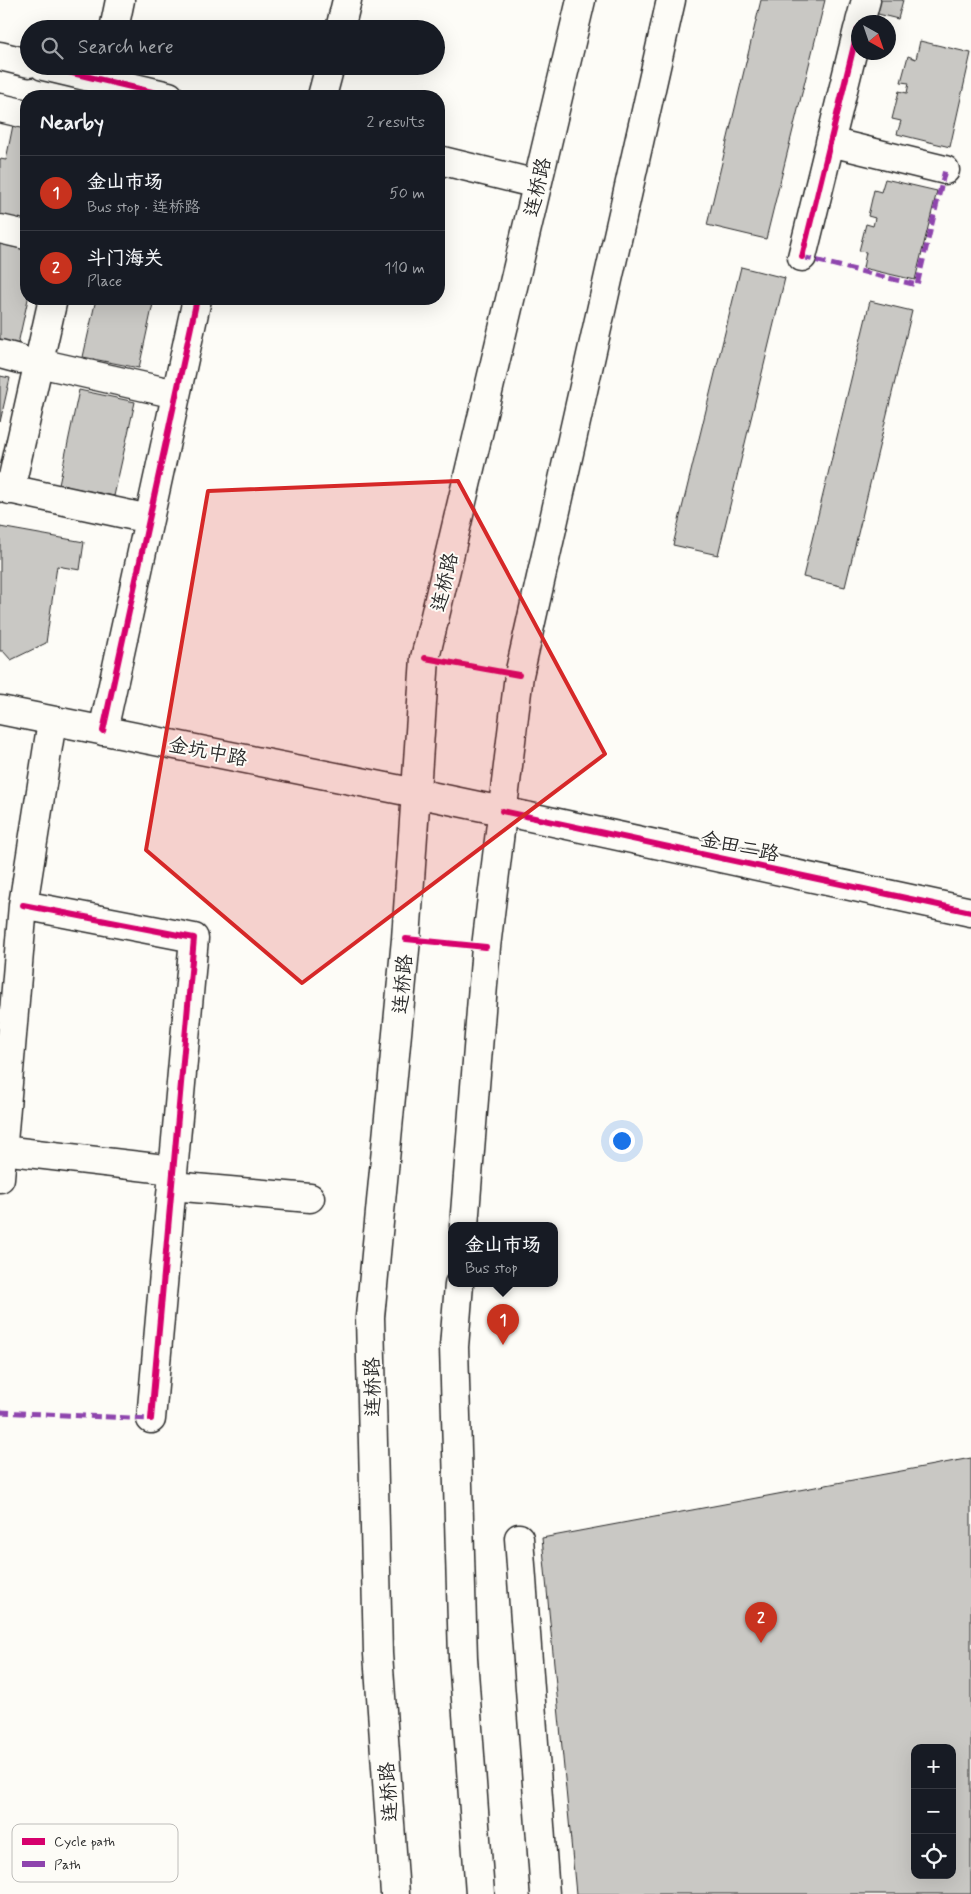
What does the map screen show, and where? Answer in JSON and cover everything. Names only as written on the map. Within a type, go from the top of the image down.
[{"type":"main road","points":[[116,20],[120,0]]},
{"type":"main road","points":[[342,20],[347,0]]},
{"type":"main road","name":"连桥路","points":[[395,1894],[378,1654],[370,1317],[406,939],[425,658],[581,0]]},
{"type":"main road","points":[[464,1222],[486,947],[519,675],[671,0]]},
{"type":"main road","points":[[862,15],[866,0]]},
{"type":"main road","points":[[0,56],[20,61]]},
{"type":"main road","points":[[802,257],[851,57]]},
{"type":"main road","points":[[78,75],[142,90]]},
{"type":"main road","points":[[324,90],[328,75]]},
{"type":"main road","points":[[0,108],[20,113]]},
{"type":"main road","points":[[830,142],[945,170]]},
{"type":"main road","points":[[445,161],[538,184]]},
{"type":"main road","points":[[0,229],[20,234]]},
{"type":"main road","points":[[50,305],[19,359],[5,489],[149,519]]},
{"type":"main road","points":[[103,731],[196,305]]},
{"type":"main road","points":[[19,359],[176,394]]},
{"type":"main road","name":"金坑中路","points":[[0,710],[502,811]]},
{"type":"main road","points":[[0,1178],[23,905],[52,721]]},
{"type":"main road","name":"金田二路","points":[[502,811],[971,912]]},
{"type":"main road","points":[[23,905],[194,938],[151,1419]]},
{"type":"main road","points":[[2,1150],[310,1198]]},
{"type":"main road","points":[[459,1287],[454,1347],[463,1658],[480,1894]]},
{"type":"main road","points":[[519,1538],[546,1894]]},
{"type":"highlighted area","points":[[458,481],[605,754],[302,983],[146,850],[208,491]]},
{"type":"building","points":[[761,0],[825,0],[766,239],[707,225]]},
{"type":"building","points":[[873,0],[903,0],[898,19],[896,18],[896,15],[882,15],[870,12]]},
{"type":"building","points":[[920,41],[971,53],[950,147],[897,134],[901,121],[892,119],[899,91],[907,93],[909,83],[901,82],[908,56],[916,59]]},
{"type":"building","points":[[13,125],[20,126],[20,222],[0,218],[0,159],[6,160]]},
{"type":"building","points":[[885,179],[937,191],[915,280],[863,268],[866,252],[859,251],[866,224],[873,226],[875,218],[868,216],[874,190],[881,192]]},
{"type":"building","points":[[0,244],[20,249],[20,305],[27,305],[18,344],[0,341]]},
{"type":"building","points":[[741,267],[785,278],[718,555],[673,545]]},
{"type":"building","points":[[870,301],[912,311],[845,587],[803,577]]},
{"type":"building","points":[[95,305],[153,305],[139,368],[83,357]]},
{"type":"building","points":[[0,376],[10,378],[0,422]]},
{"type":"building","points":[[79,390],[135,402],[114,496],[59,485]]},
{"type":"building","points":[[0,527],[84,542],[80,570],[57,566],[46,643],[11,660],[3,651],[0,651]]},
{"type":"building","points":[[971,1458],[971,1894],[576,1894],[542,1538]]},
{"type":"marked path","points":[[802,257],[917,285],[945,170]]},
{"type":"marked path","points":[[0,1412],[151,1419]]},
{"type":"cycle path","points":[[802,257],[851,58]]},
{"type":"cycle path","points":[[81,75],[144,90]]},
{"type":"cycle path","points":[[103,731],[196,305]]},
{"type":"cycle path","points":[[425,658],[519,675]]},
{"type":"cycle path","points":[[502,811],[971,912]]},
{"type":"cycle path","points":[[23,905],[194,938],[151,1419]]},
{"type":"cycle path","points":[[406,939],[486,947]]},
{"type":"place","name":"金山市场","points":[[503,1345]]},
{"type":"place","name":"斗门海关","points":[[761,1643]]}]
